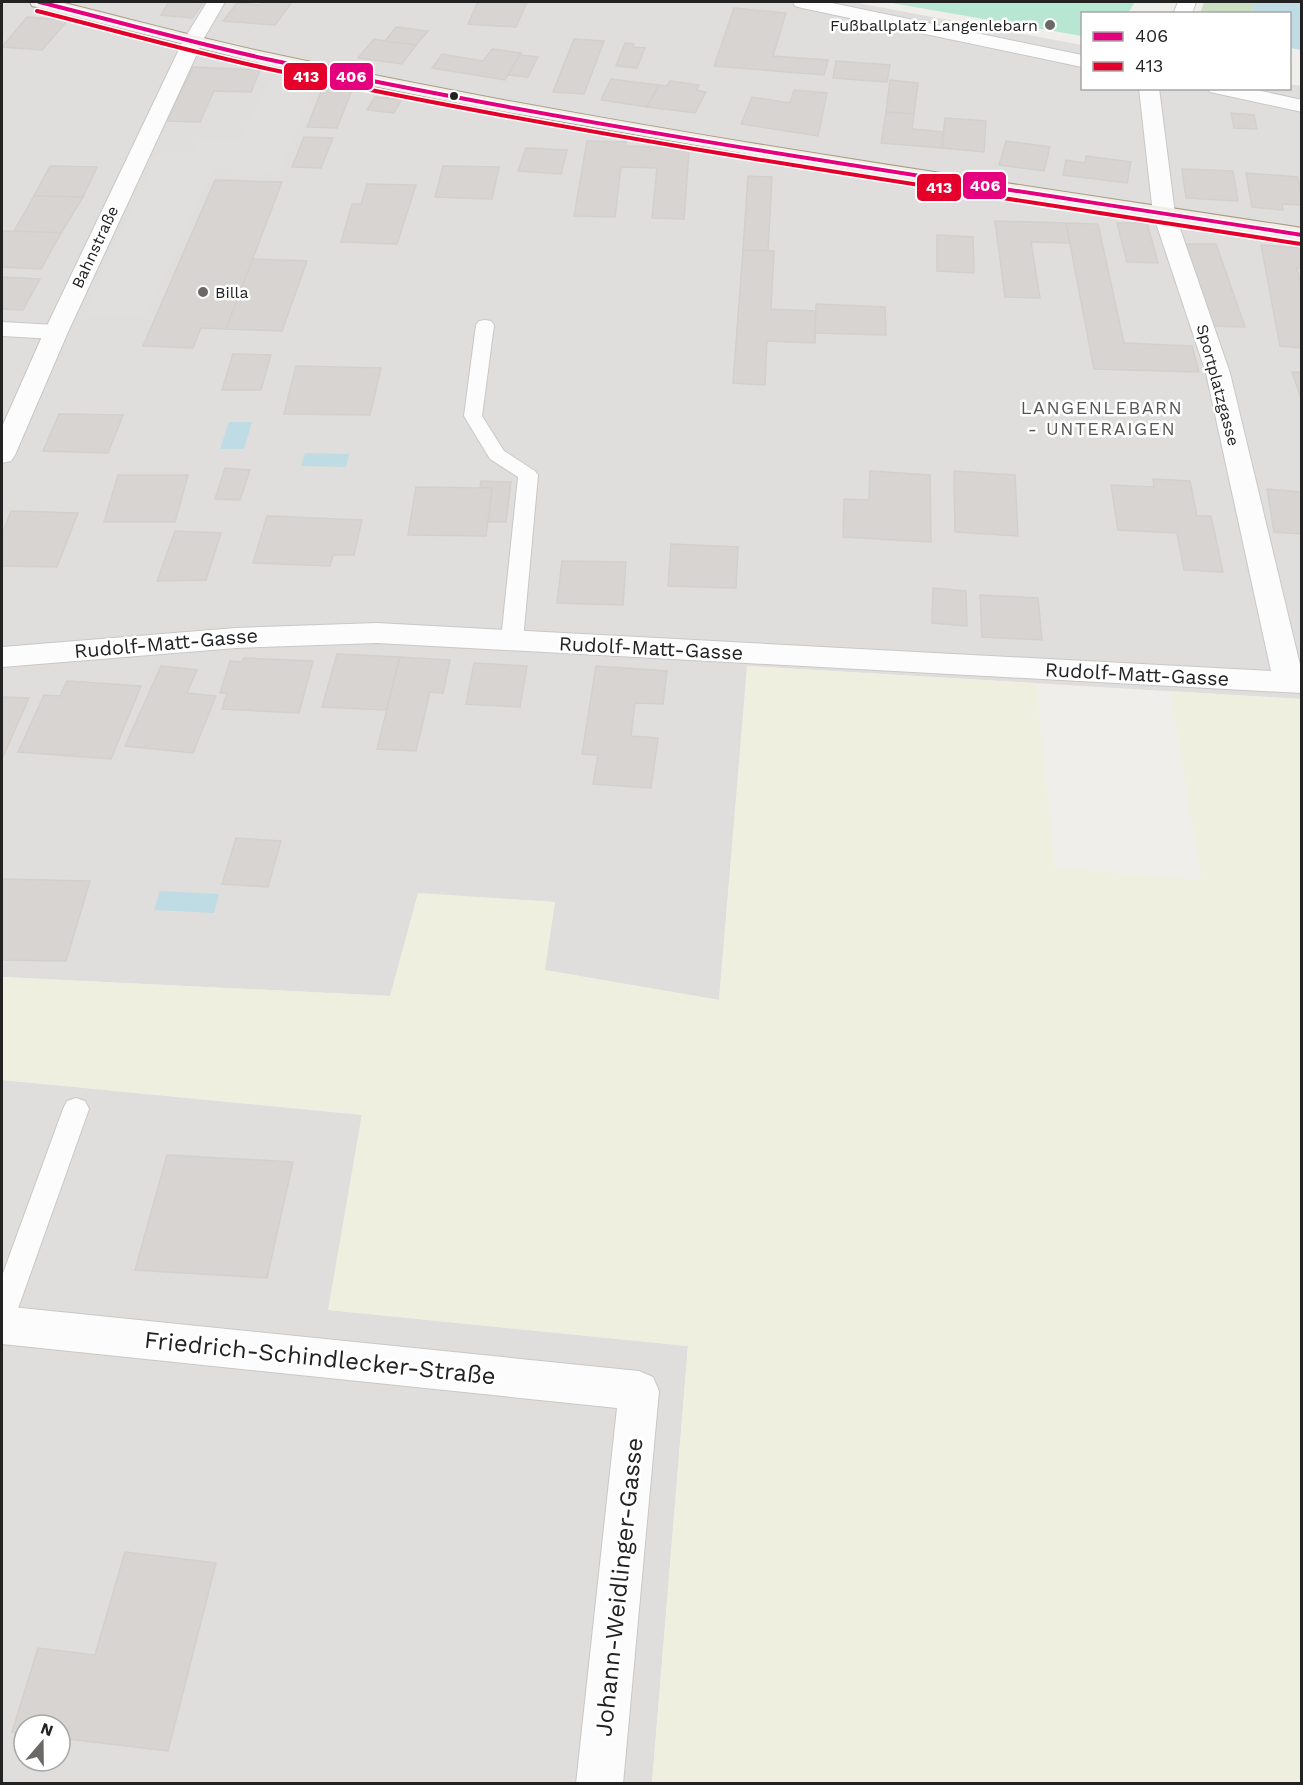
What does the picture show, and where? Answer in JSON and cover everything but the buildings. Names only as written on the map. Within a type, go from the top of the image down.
[{"type":"main road","points":[[39,2],[267,59],[489,103],[787,156],[1302,235]]},
{"type":"street","name":"Bahnstraße","points":[[2,455],[56,332],[193,41],[216,2]]},
{"type":"street","points":[[801,2],[1081,61]]},
{"type":"street","name":"Sportplatzgasse","points":[[1149,90],[1164,214],[1218,373],[1295,683]]},
{"type":"street","points":[[1226,90],[1302,106]]},
{"type":"street","points":[[2,329],[56,332]]},
{"type":"street","name":"Rudolf-Matt-Gasse","points":[[2,657],[210,638],[291,633],[377,633],[1295,683]]},
{"type":"street","name":"Friedrich-Schindlecker-Straße","points":[[2,1326],[639,1391]]},
{"type":"street","name":"Johann-Weidlinger-Gasse","points":[[599,1784],[639,1391]]},
{"type":"lane","points":[[485,325],[473,416],[497,455],[528,475],[512,640]]},
{"type":"lane","points":[[2,1314],[76,1109]]},
{"type":"shaded area","points":[[2,2],[852,2],[1081,45],[1081,90],[1291,90],[1291,84],[1301,86],[1301,699],[748,666],[719,1000],[544,970],[555,902],[418,894],[391,996],[2,977]]},
{"type":"shaded area","points":[[275,75],[314,85],[281,170],[213,168],[146,316],[83,316],[158,153],[194,153],[197,140],[237,141]]},
{"type":"shaded area","points":[[2,1080],[362,1115],[329,1310],[688,1346],[652,1783],[2,1783]]},
{"type":"green space","name":"Fußballplatz Langenlebarn","points":[[886,2],[1135,2],[1129,12],[1081,12],[1081,36]]},
{"type":"green space","points":[[1204,2],[1255,2],[1252,12],[1201,12]]},
{"type":"green space","points":[[747,666],[1036,683],[1055,868],[1202,880],[1170,691],[1301,699],[1301,1783],[652,1783],[688,1346],[328,1310],[362,1114],[2,1080],[2,977],[390,996],[418,893],[555,902],[545,970],[719,1000]]},
{"type":"water","points":[[1255,2],[1301,2],[1301,50],[1291,48],[1291,12],[1252,12]]},
{"type":"water","points":[[229,422],[252,422],[244,449],[220,449]]},
{"type":"water","points":[[305,453],[349,454],[346,467],[301,466]]},
{"type":"water","points":[[160,891],[219,894],[214,913],[154,910]]},
{"type":"transit line","name":"406","points":[[39,2],[271,60],[527,110],[914,175],[1302,235]]},
{"type":"transit line","name":"413","points":[[37,11],[269,69],[526,119],[913,184],[1301,244]]},
{"type":"place","name":"Fußballplatz Langenlebarn","points":[[1050,25]]},
{"type":"place","name":"Billa","points":[[203,292]]},
{"type":"district","name":"LANGENLEBARN - UNTERAIGEN","points":[[1102,417]]}]
